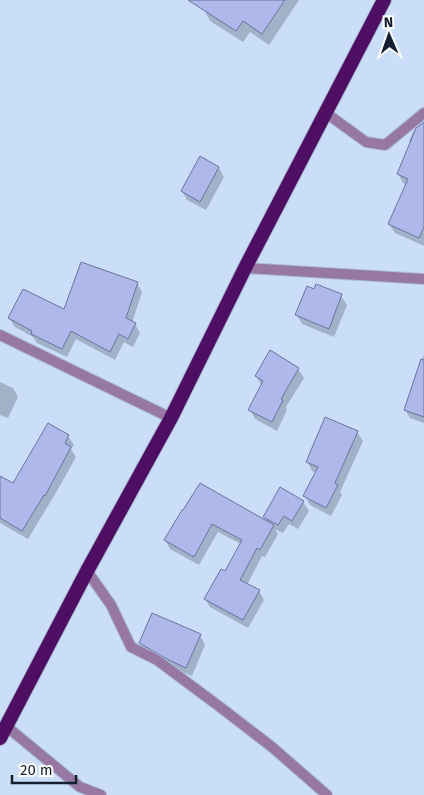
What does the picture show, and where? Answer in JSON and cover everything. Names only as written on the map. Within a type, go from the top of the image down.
[{"type":"highway","points":[[3,732],[87,571],[171,418],[245,268],[384,0]]},
{"type":"street","points":[[326,112],[366,142],[385,146],[424,113]]},
{"type":"street","points":[[245,268],[424,279]]},
{"type":"street","points":[[0,335],[171,418]]},
{"type":"street","points":[[87,571],[111,605],[131,647],[156,660],[227,712],[272,747],[327,795]]},
{"type":"street","points":[[3,732],[80,786],[101,795]]},
{"type":"building","points":[[188,0],[285,0],[262,34],[243,21],[236,31]]},
{"type":"building","points":[[424,122],[424,227],[419,238],[388,224],[408,179],[397,174],[416,128]]},
{"type":"building","points":[[200,156],[219,167],[200,202],[181,191]]},
{"type":"building","points":[[81,262],[138,282],[126,318],[136,323],[128,339],[119,334],[110,352],[71,331],[62,349],[31,334],[32,331],[8,318],[23,289],[64,309]]},
{"type":"building","points":[[316,284],[342,294],[329,329],[295,315],[307,286],[314,289]]},
{"type":"building","points":[[270,350],[299,368],[281,399],[283,400],[272,422],[248,410],[263,381],[255,376]]},
{"type":"building","points":[[421,359],[424,360],[424,417],[404,410]]},
{"type":"building","points":[[325,417],[358,431],[335,483],[338,485],[326,508],[303,496],[318,467],[306,462]]},
{"type":"building","points":[[48,423],[69,435],[65,443],[71,447],[45,496],[22,531],[0,518],[0,476],[13,483]]},
{"type":"building","points":[[200,483],[274,525],[260,550],[257,548],[240,580],[260,590],[243,620],[204,599],[221,569],[225,571],[242,540],[212,524],[194,557],[164,540]]},
{"type":"building","points":[[280,487],[304,501],[292,521],[284,516],[278,525],[263,517]]},
{"type":"building","points":[[152,613],[201,634],[186,668],[139,643]]}]
